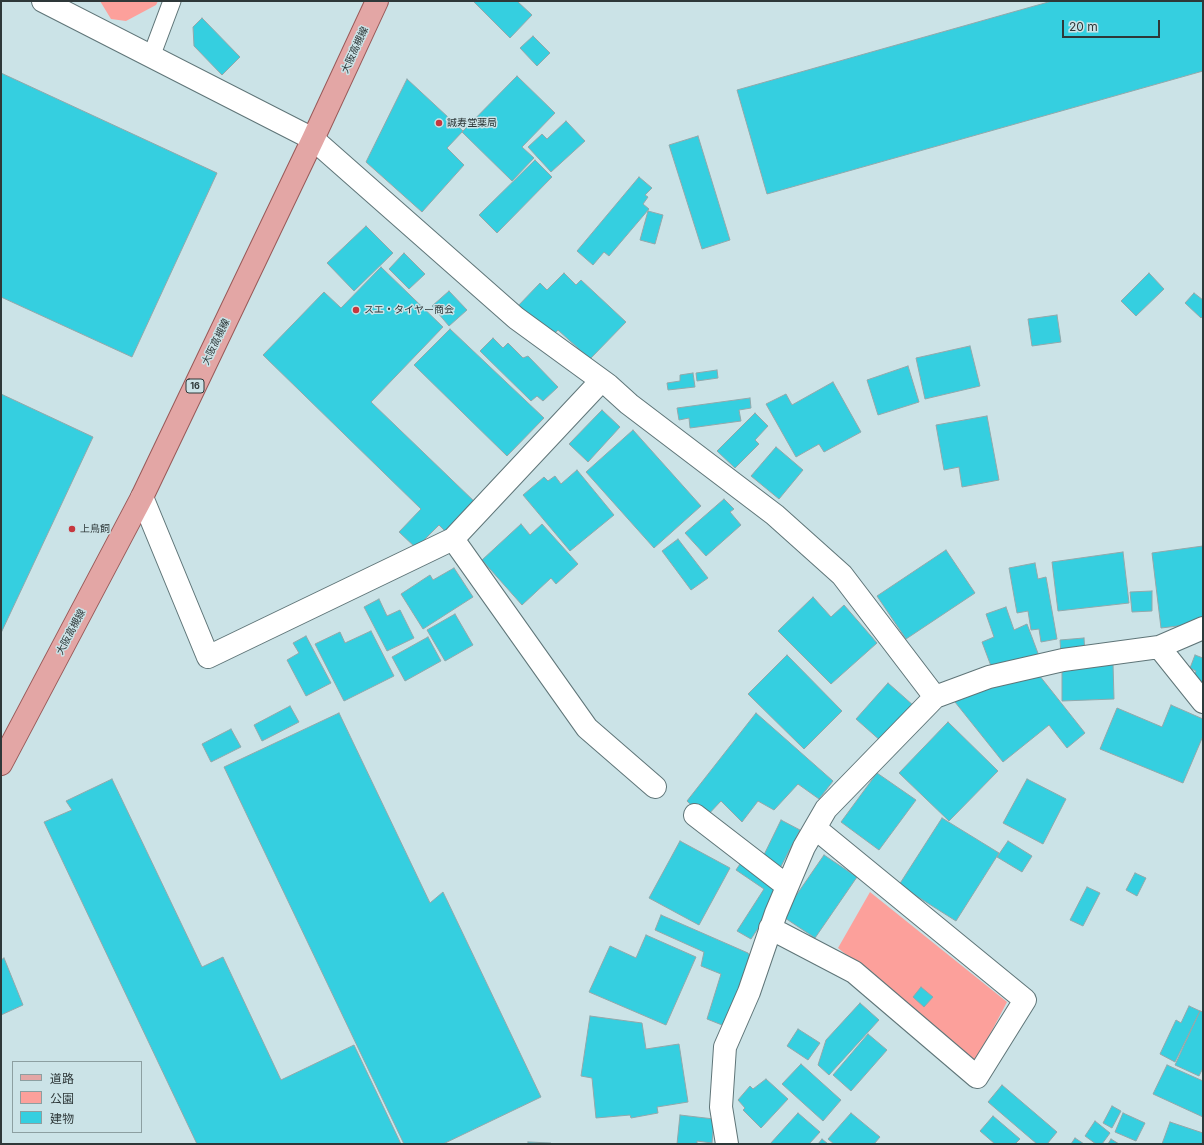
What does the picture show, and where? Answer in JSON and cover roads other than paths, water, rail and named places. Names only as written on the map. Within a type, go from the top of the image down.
[{"type":"main road","name":"大阪高槻線","points":[[1,764],[142,497],[313,139],[377,1]]},
{"type":"street","points":[[43,1],[81,11],[151,57],[313,139],[516,318],[601,380],[629,404],[775,515],[842,575],[935,697]]},
{"type":"street","points":[[142,497],[208,658],[453,539],[601,380]]},
{"type":"street","points":[[453,539],[587,728],[655,787]]},
{"type":"street","points":[[727,1144],[721,1107],[725,1047],[748,992],[770,928],[787,886],[814,828],[826,809],[935,697],[989,677],[1063,660],[1159,646],[1203,628]]},
{"type":"street","points":[[1159,646],[1203,702]]},
{"type":"street","points":[[695,815],[787,886]]},
{"type":"street","points":[[770,928],[854,972],[977,1077],[1025,1000],[814,828]]},
{"type":"lane","points":[[151,57],[172,1]]},
{"type":"place","name":"誠寿堂薬局","points":[[439,123]]},
{"type":"place","name":"スエ・タイヤー商会","points":[[356,310]]},
{"type":"place","name":"上鳥飼","points":[[72,529]]}]
